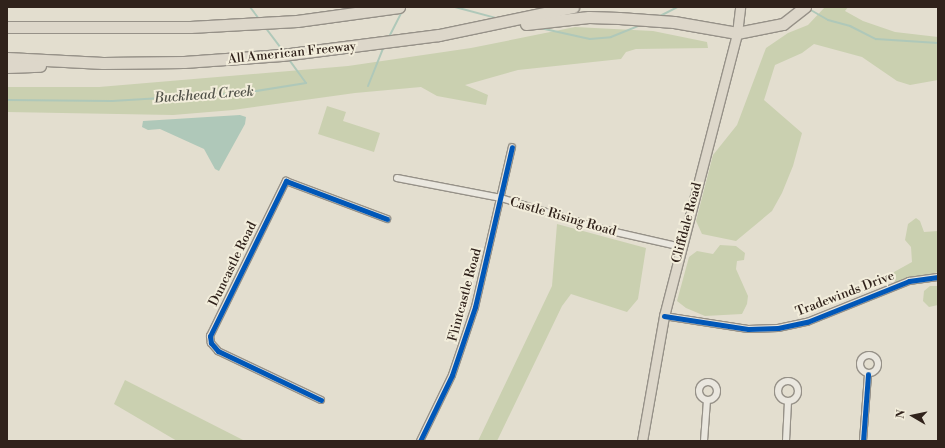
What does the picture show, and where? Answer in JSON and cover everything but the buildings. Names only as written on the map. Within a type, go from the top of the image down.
[{"type":"highway","points":[[7,26],[22,29],[198,27],[297,21],[399,7]]},
{"type":"highway","name":"All American Freeway","points":[[7,58],[103,63],[184,62],[282,55],[470,30],[573,7]]},
{"type":"highway","points":[[470,30],[589,17],[674,22],[737,33],[778,26],[805,7]]},
{"type":"highway","points":[[7,67],[103,63]]},
{"type":"main road","name":"Cliffdale Road","points":[[642,441],[664,316],[680,247],[737,33],[740,7]]},
{"type":"street","name":"Flintcastle Road","points":[[420,441],[463,346],[480,290],[512,147]]},
{"type":"street","name":"Castle Rising Road","points":[[397,178],[501,198],[602,229],[680,247]]},
{"type":"street","name":"Duncastle Road","points":[[321,400],[218,351],[210,343],[210,336],[286,181],[387,218]]},
{"type":"street","name":"Tradewinds Drive","points":[[664,316],[748,329],[778,328],[807,322],[909,281],[938,277]]},
{"type":"street","points":[[863,441],[868,374]]},
{"type":"street","points":[[704,441],[707,400]]},
{"type":"street","points":[[786,441],[788,401]]},
{"type":"shaded area","points":[[825,7],[848,7],[845,11],[863,21],[895,32],[938,37],[938,80],[910,85],[897,81],[862,57],[814,44],[802,53],[775,65],[764,100],[802,133],[793,166],[782,193],[772,211],[736,241],[702,234],[696,221],[713,155],[737,125],[766,48],[788,33],[808,25]]},
{"type":"shaded area","points":[[575,27],[653,31],[707,42],[708,48],[636,49],[626,52],[621,59],[518,70],[465,85],[488,95],[486,105],[437,96],[421,87],[355,93],[233,110],[173,115],[7,112],[7,87],[99,87],[348,66],[471,48]]},
{"type":"shaded area","points":[[327,106],[346,112],[343,121],[380,133],[374,152],[318,134]]},
{"type":"shaded area","points":[[240,115],[246,117],[245,124],[219,171],[215,169],[204,149],[160,129],[148,130],[142,127],[143,121]]},
{"type":"shaded area","points":[[916,218],[920,221],[924,232],[938,231],[938,272],[896,283],[892,279],[894,272],[912,262],[911,247],[905,240],[908,224]]},
{"type":"shaded area","points":[[557,224],[646,248],[638,299],[627,312],[571,294],[562,306],[497,441],[478,441],[552,286]]},
{"type":"shaded area","points":[[720,245],[736,246],[745,253],[744,260],[737,261],[736,269],[748,296],[747,304],[742,314],[705,316],[686,308],[677,301],[689,257],[697,251],[713,254]]},
{"type":"shaded area","points":[[930,286],[938,286],[938,305],[929,307],[923,301],[924,291]]},
{"type":"shaded area","points":[[125,380],[245,441],[177,441],[114,404]]},
{"type":"waterway","name":"Buckhead Creek","points":[[250,7],[259,19]]},
{"type":"waterway","name":"Buckhead Creek","points":[[455,7],[496,18]]},
{"type":"waterway","name":"Buckhead Creek","points":[[660,16],[678,7]]},
{"type":"waterway","name":"Buckhead Creek","points":[[809,9],[828,20],[850,26],[876,39],[938,43]]},
{"type":"waterway","points":[[389,37],[402,11]]},
{"type":"waterway","name":"Buckhead Creek","points":[[540,28],[590,39],[611,37],[644,24]]},
{"type":"waterway","name":"Buckhead Creek","points":[[265,27],[283,51]]},
{"type":"waterway","points":[[368,86],[384,46]]},
{"type":"waterway","name":"Buckhead Creek","points":[[7,100],[112,101],[244,93],[306,83],[288,58]]},
{"type":"cycle path","points":[[420,441],[452,375],[475,307],[512,147]]},
{"type":"cycle path","points":[[321,400],[218,351],[211,343],[210,336],[286,181],[387,219]]},
{"type":"cycle path","points":[[664,316],[748,329],[778,328],[807,322],[909,281],[938,277]]},
{"type":"cycle path","points":[[863,441],[868,374]]}]
